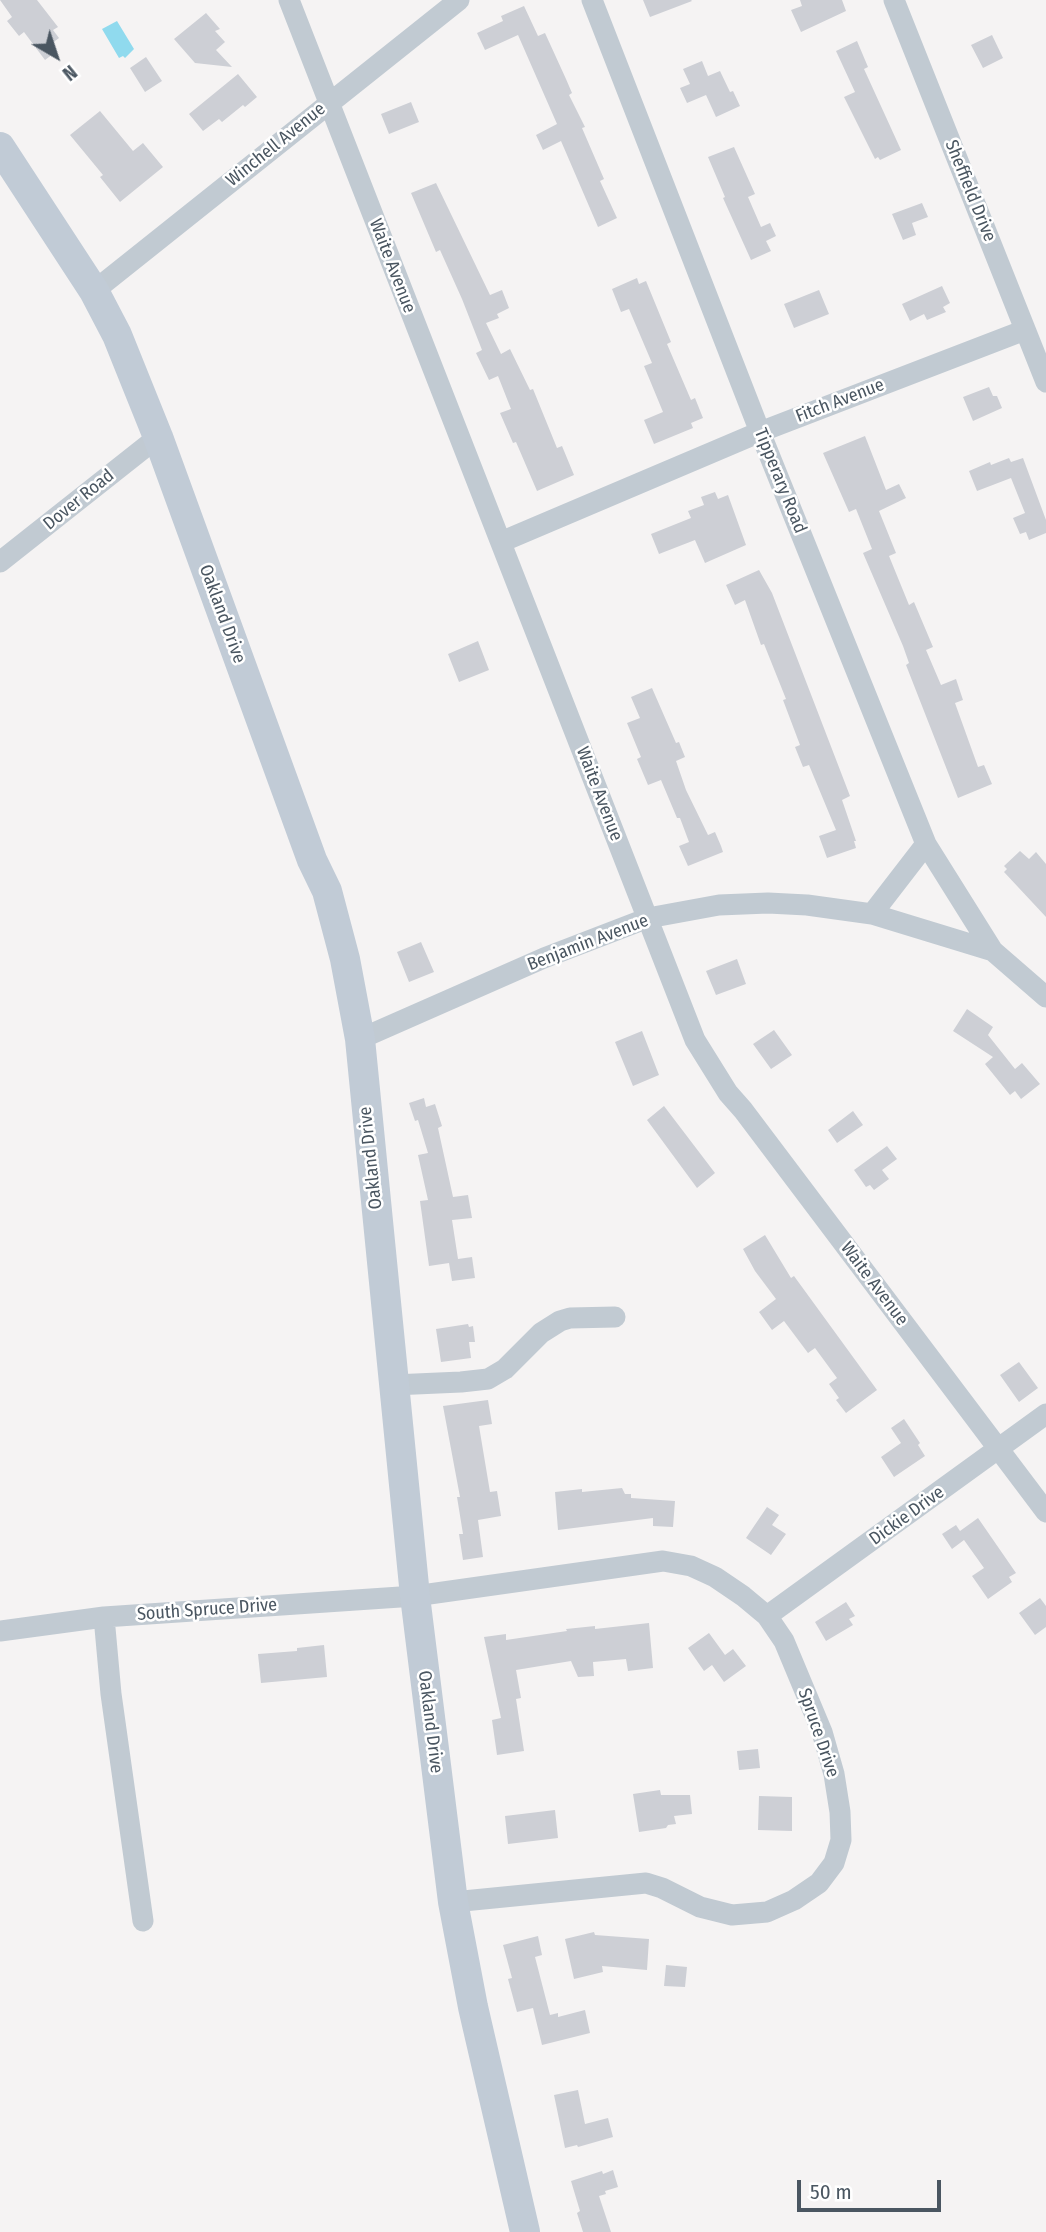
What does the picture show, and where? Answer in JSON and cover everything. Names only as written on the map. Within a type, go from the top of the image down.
[{"type":"main road","name":"Oakland Drive","points":[[2,155],[94,291],[117,335],[158,437],[312,860],[327,891],[345,959],[360,1039],[415,1596],[453,1902],[473,2007],[525,2232]]},
{"type":"street","name":"Waite Avenue","points":[[289,0],[695,1040],[728,1093],[1046,1512]]},
{"type":"street","name":"Winchell Avenue","points":[[94,291],[459,0]]},
{"type":"street","name":"Tipperary Road","points":[[592,0],[760,432],[926,844],[993,951]]},
{"type":"street","name":"Sheffield Drive","points":[[894,0],[1046,382]]},
{"type":"street","name":"Fitch Avenue","points":[[500,542],[760,432],[1025,330]]},
{"type":"street","name":"Dover Road","points":[[0,562],[158,437]]},
{"type":"street","points":[[872,914],[926,844]]},
{"type":"street","name":"Benjamin Avenue","points":[[360,1039],[544,958],[648,918],[719,905],[807,905],[872,914],[993,951],[1041,983]]},
{"type":"street","points":[[393,1385],[488,1379],[505,1370],[541,1333],[560,1321],[570,1318],[615,1317]]},
{"type":"street","name":"Dickie Drive","points":[[767,1616],[1046,1414]]},
{"type":"street","name":"Spruce Drive","points":[[415,1596],[663,1561],[691,1566],[715,1577],[767,1616],[784,1641],[822,1732],[834,1774],[840,1812],[841,1840],[834,1863],[819,1883],[794,1900],[767,1912],[732,1914],[700,1907],[663,1888],[646,1883],[453,1902]]},
{"type":"street","name":"South Spruce Drive","points":[[0,1631],[104,1617],[415,1596]]},
{"type":"street","points":[[104,1617],[111,1694],[144,1921]]},
{"type":"water","points":[[117,21],[134,49],[125,58],[119,58],[102,29]]},
{"type":"building","points":[[0,0],[37,0],[58,27],[53,30],[59,38],[51,44],[57,51],[45,60],[24,32],[19,36],[7,21],[12,17]]},
{"type":"building","points":[[643,0],[691,0],[692,1],[650,17]]},
{"type":"building","points":[[800,0],[842,0],[846,11],[801,32],[791,10],[802,6]]},
{"type":"building","points":[[524,6],[538,36],[545,33],[572,93],[569,95],[585,127],[582,128],[604,179],[600,181],[617,218],[598,227],[561,141],[543,150],[536,135],[557,124],[518,35],[485,50],[477,33],[503,21],[501,16]]},
{"type":"building","points":[[206,13],[220,29],[215,31],[225,42],[216,50],[232,67],[195,63],[174,39]]},
{"type":"building","points":[[992,35],[1003,58],[983,68],[971,45]]},
{"type":"building","points":[[857,41],[868,67],[864,69],[901,150],[880,160],[878,157],[875,159],[844,97],[855,92],[836,51]]},
{"type":"building","points":[[146,57],[162,81],[145,92],[130,68]]},
{"type":"building","points":[[702,61],[708,76],[720,71],[740,106],[716,117],[706,95],[687,103],[680,88],[690,84],[683,69]]},
{"type":"building","points":[[238,74],[257,97],[222,122],[219,119],[203,131],[189,114]]},
{"type":"building","points":[[411,102],[419,122],[389,134],[381,114]]},
{"type":"building","points":[[100,111],[133,151],[143,143],[163,167],[120,202],[100,177],[103,175],[70,135]]},
{"type":"building","points":[[734,147],[755,194],[748,197],[761,227],[770,223],[776,236],[766,241],[771,251],[751,260],[708,157]]},
{"type":"building","points":[[436,183],[490,295],[502,290],[509,308],[497,314],[499,318],[486,323],[501,354],[510,349],[530,390],[533,389],[557,448],[562,446],[574,475],[537,491],[500,413],[511,409],[498,376],[489,380],[476,353],[482,350],[462,299],[440,250],[436,252],[411,193]]},
{"type":"building","points":[[922,203],[928,217],[912,223],[916,235],[903,240],[892,214]]},
{"type":"building","points":[[637,278],[639,284],[646,281],[671,342],[667,344],[691,400],[695,398],[703,418],[691,423],[693,428],[654,444],[644,420],[663,412],[644,366],[652,363],[629,309],[621,312],[612,289]]},
{"type":"building","points":[[942,286],[950,303],[943,307],[946,312],[927,320],[924,314],[910,321],[902,304]]},
{"type":"building","points":[[819,290],[829,314],[794,328],[784,304]]},
{"type":"building","points":[[989,387],[1002,408],[973,421],[963,397]]},
{"type":"building","points":[[865,436],[886,490],[899,484],[906,498],[879,511],[896,553],[889,556],[909,605],[914,602],[933,647],[926,650],[941,685],[956,679],[963,700],[955,703],[978,767],[984,765],[992,784],[958,798],[906,665],[909,663],[903,646],[863,553],[872,549],[856,509],[849,512],[823,453]]},
{"type":"building","points":[[1009,458],[1011,462],[1023,458],[1046,520],[1046,533],[1029,540],[1026,532],[1020,534],[1013,518],[1025,513],[1011,478],[977,491],[969,471]]},
{"type":"building","points":[[715,492],[718,499],[728,495],[746,545],[705,563],[695,540],[659,554],[651,534],[691,518],[688,511],[704,505],[701,497]]},
{"type":"building","points":[[759,570],[772,593],[850,796],[842,800],[856,848],[827,858],[819,836],[836,830],[809,765],[803,767],[795,747],[800,745],[783,700],[786,699],[764,644],[761,645],[745,600],[735,605],[726,585]]},
{"type":"building","points":[[478,641],[489,670],[459,682],[448,654]]},
{"type":"building","points":[[652,688],[685,757],[676,761],[686,790],[708,835],[715,832],[723,852],[688,866],[679,846],[689,842],[680,818],[677,818],[661,780],[648,785],[637,759],[641,757],[627,723],[640,718],[631,697]]},
{"type":"building","points":[[1020,851],[1029,859],[1036,852],[1046,864],[1046,917],[1004,872],[1007,869],[1004,866]]},
{"type":"building","points":[[421,942],[434,972],[409,982],[397,952]]},
{"type":"building","points":[[737,959],[746,984],[716,995],[706,971]]},
{"type":"building","points":[[967,1009],[993,1027],[988,1035],[1015,1069],[1022,1063],[1040,1084],[1021,1099],[1015,1091],[1010,1095],[985,1064],[993,1057],[953,1031]]},
{"type":"building","points":[[774,1030],[792,1055],[771,1069],[753,1044]]},
{"type":"building","points":[[642,1031],[659,1075],[633,1086],[615,1042]]},
{"type":"building","points":[[424,1098],[426,1107],[435,1104],[442,1126],[438,1128],[453,1197],[468,1195],[472,1218],[452,1220],[458,1259],[472,1257],[475,1278],[452,1281],[449,1263],[429,1266],[420,1201],[428,1200],[418,1155],[428,1153],[418,1120],[415,1121],[409,1103]]},
{"type":"building","points":[[664,1106],[715,1173],[697,1188],[647,1120]]},
{"type":"building","points":[[853,1111],[863,1125],[837,1143],[828,1130]]},
{"type":"building","points":[[887,1146],[897,1159],[882,1170],[889,1179],[874,1190],[870,1185],[866,1187],[854,1170]]},
{"type":"building","points":[[765,1235],[791,1278],[794,1276],[877,1390],[846,1413],[829,1384],[837,1378],[815,1348],[808,1353],[784,1321],[772,1330],[759,1312],[776,1299],[755,1271],[743,1249]]},
{"type":"building","points":[[468,1324],[469,1327],[473,1326],[475,1342],[469,1342],[471,1358],[441,1362],[436,1329]]},
{"type":"building","points":[[1019,1362],[1038,1388],[1019,1402],[1000,1375]]},
{"type":"building","points":[[488,1400],[492,1424],[479,1426],[490,1492],[497,1491],[501,1516],[478,1520],[483,1557],[463,1560],[459,1534],[463,1534],[457,1497],[460,1497],[443,1406]]},
{"type":"building","points":[[904,1419],[925,1456],[894,1477],[881,1457],[901,1443],[891,1428]]},
{"type":"building","points":[[622,1488],[625,1494],[631,1494],[631,1498],[675,1501],[673,1527],[653,1526],[653,1518],[558,1530],[555,1492]]},
{"type":"building","points":[[767,1507],[779,1515],[772,1525],[786,1534],[771,1555],[746,1538]]},
{"type":"building","points":[[978,1518],[1016,1573],[1009,1577],[1012,1582],[988,1599],[972,1576],[984,1568],[964,1540],[952,1549],[942,1534],[956,1525],[960,1531]]},
{"type":"building","points":[[1040,1598],[1046,1606],[1046,1627],[1035,1635],[1019,1613]]},
{"type":"building","points":[[846,1602],[855,1616],[849,1619],[853,1625],[826,1641],[815,1622]]},
{"type":"building","points":[[649,1623],[653,1668],[628,1671],[626,1659],[593,1662],[594,1676],[578,1677],[571,1661],[516,1670],[521,1698],[516,1699],[524,1751],[497,1755],[492,1720],[501,1718],[484,1637],[506,1634],[506,1640],[567,1631],[566,1629]]},
{"type":"building","points":[[709,1633],[725,1655],[733,1649],[746,1666],[724,1682],[712,1665],[704,1671],[688,1648]]},
{"type":"building","points":[[324,1645],[327,1677],[261,1683],[258,1654],[297,1651],[297,1648]]},
{"type":"building","points":[[758,1749],[760,1768],[739,1770],[737,1751]]},
{"type":"building","points":[[660,1790],[661,1795],[690,1795],[692,1814],[674,1816],[676,1824],[666,1828],[639,1832],[633,1794]]},
{"type":"building","points":[[759,1796],[792,1797],[792,1831],[758,1830]]},
{"type":"building","points":[[555,1810],[558,1838],[508,1844],[505,1816]]},
{"type":"building","points":[[594,1932],[595,1935],[649,1939],[647,1970],[602,1966],[603,1972],[574,1979],[565,1939]]},
{"type":"building","points":[[538,1936],[542,1955],[535,1957],[550,2015],[558,2013],[558,2017],[585,2010],[590,2033],[542,2045],[533,2008],[517,2012],[503,1945]]},
{"type":"building","points":[[666,1965],[687,1967],[685,1987],[664,1986]]},
{"type":"building","points":[[578,2090],[585,2124],[608,2118],[613,2137],[565,2148],[554,2095]]},
{"type":"building","points":[[613,2170],[618,2187],[599,2196],[611,2232],[583,2232],[571,2181]]}]
